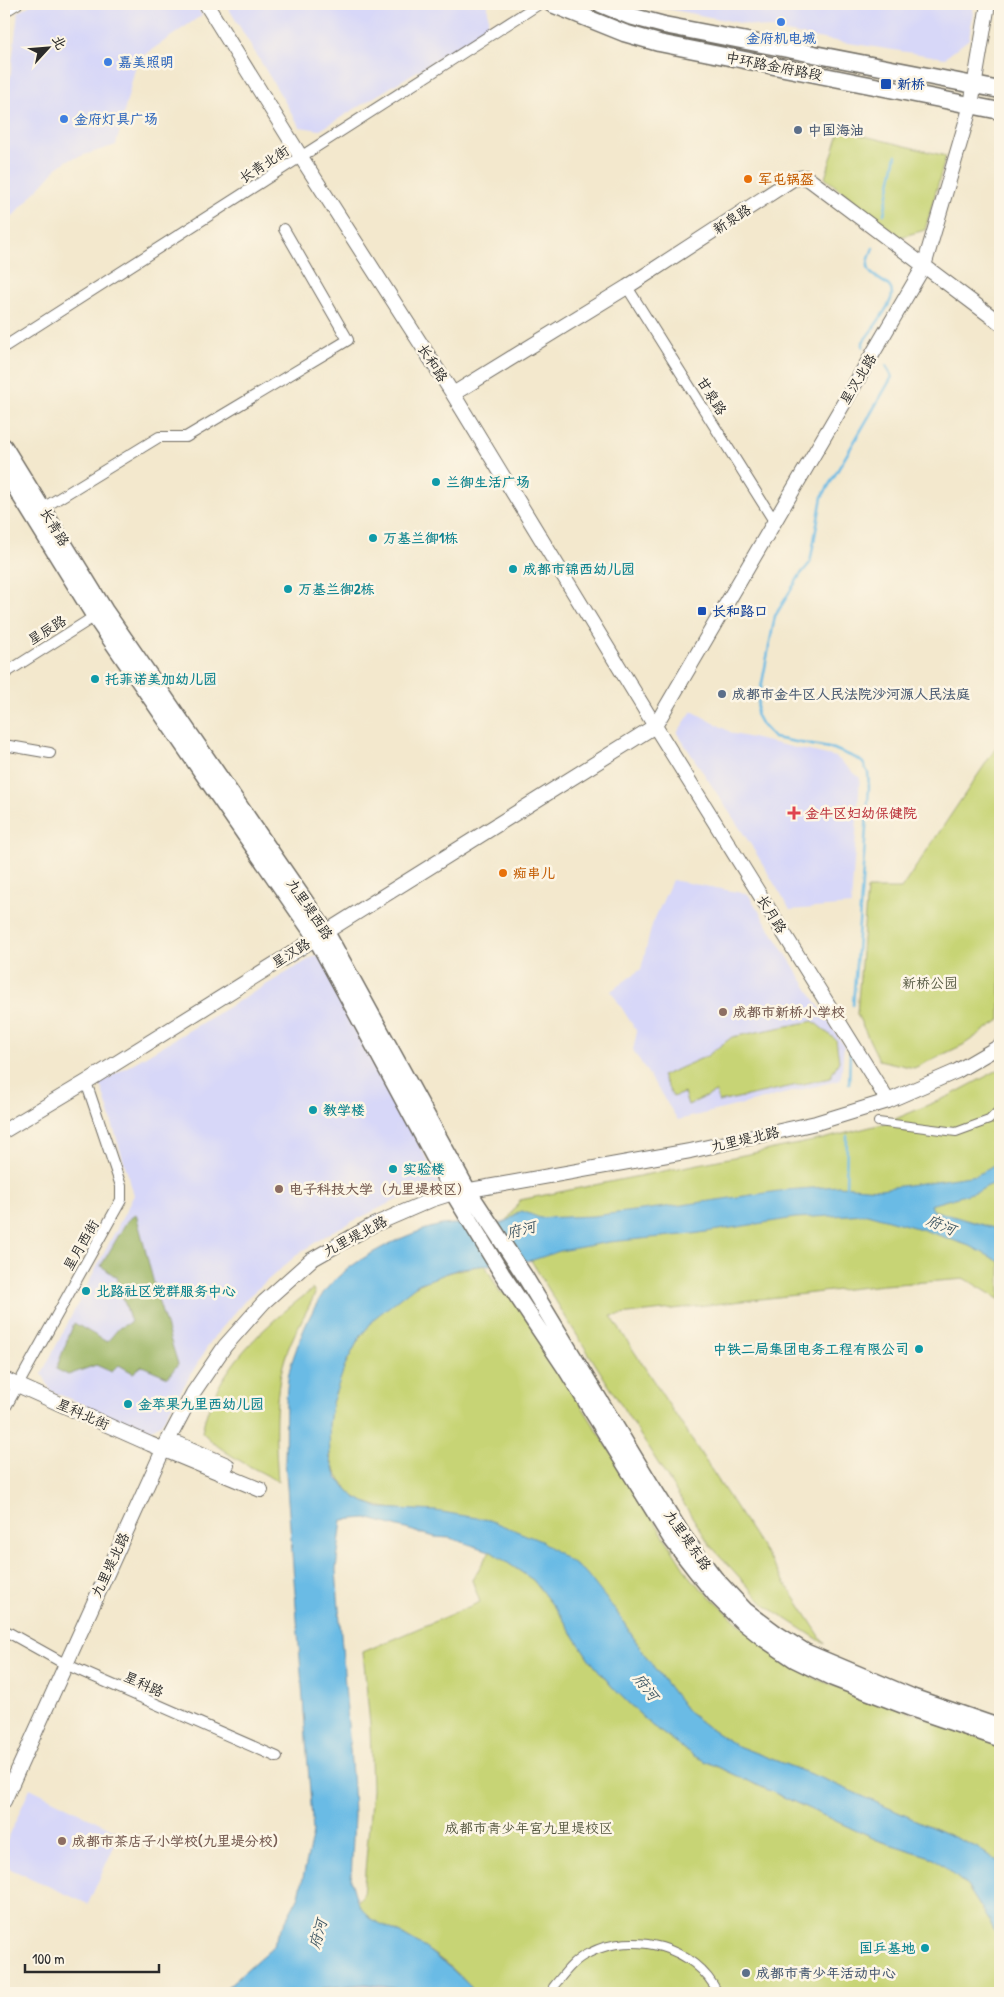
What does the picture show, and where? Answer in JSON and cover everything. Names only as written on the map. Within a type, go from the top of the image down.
[{"type":"main road","name":"中环路金府路段","points":[[552,4],[624,33],[659,43],[1000,110]]},
{"type":"main road","name":"中环路金府路段","points":[[601,4],[630,16],[664,25],[1000,90]]},
{"type":"main road","name":"长青路","points":[[4,446],[43,508],[100,613]]},
{"type":"main road","points":[[4,470],[100,613]]},
{"type":"main road","name":"九里堤西路","points":[[100,613],[320,934],[468,1190],[491,1223]]},
{"type":"main road","points":[[320,934],[453,1193],[502,1274],[565,1368],[671,1538],[717,1597],[740,1620],[795,1660],[832,1678],[915,1710],[1000,1739]]},
{"type":"main road","name":"九里堤东路","points":[[491,1223],[684,1537],[715,1578],[745,1610],[806,1652],[913,1697],[1000,1727]]},
{"type":"street","points":[[4,12],[17,4]]},
{"type":"street","name":"长和路","points":[[206,4],[301,157],[453,394],[655,726]]},
{"type":"street","name":"长青北街","points":[[4,347],[539,4]]},
{"type":"street","name":"星汉北路","points":[[655,726],[924,266],[971,105],[988,4]]},
{"type":"street","name":"新泉路","points":[[453,394],[627,287],[793,179],[806,177],[1000,323]]},
{"type":"street","points":[[43,508],[160,437],[186,437],[348,340],[284,229]]},
{"type":"street","name":"甘泉路","points":[[627,287],[774,521]]},
{"type":"street","name":"星辰路","points":[[4,674],[100,613]]},
{"type":"street","name":"星汉路","points":[[4,1131],[86,1082],[655,726]]},
{"type":"street","name":"长月路","points":[[655,726],[888,1101]]},
{"type":"street","points":[[4,745],[50,753]]},
{"type":"street","name":"九里堤北路","points":[[4,1801],[64,1664],[164,1448],[193,1393],[225,1346],[264,1302],[311,1260],[371,1226],[431,1200],[453,1193],[690,1151],[816,1123],[888,1101],[957,1071],[1000,1046]]},
{"type":"street","name":"星月西街","points":[[4,1410],[121,1200],[121,1186],[86,1082]]},
{"type":"street","points":[[878,1122],[956,1132],[989,1120],[1000,1109]]},
{"type":"street","name":"星科北街","points":[[4,1379],[260,1490],[246,1474],[179,1444],[164,1448]]},
{"type":"street","name":"星科路","points":[[4,1630],[64,1664],[277,1757]]},
{"type":"street","points":[[553,1987],[573,1963],[589,1952],[625,1942],[658,1945],[689,1959],[712,1982],[718,1993]]},
{"type":"shaded area","name":"金府灯具广场","points":[[32,4],[195,4],[202,15],[137,60],[116,145],[68,160],[57,168],[4,226],[4,131],[18,12]]},
{"type":"shaded area","points":[[226,4],[488,4],[488,28],[320,130],[300,127]]},
{"type":"shaded area","points":[[643,4],[974,4],[969,39],[945,58],[823,39]]},
{"type":"shaded area","name":"金牛区妇幼保健院","points":[[692,711],[734,734],[836,757],[860,778],[851,905],[790,910],[753,848],[677,733]]},
{"type":"shaded area","name":"成都市新桥小学校","points":[[672,880],[748,894],[844,1046],[841,1080],[678,1120],[633,1050],[637,1032],[611,991],[641,969],[652,925]]},
{"type":"shaded area","name":"电子科技大学（九里堤校区）","points":[[320,953],[440,1184],[392,1202],[331,1232],[298,1254],[248,1297],[211,1341],[161,1424],[147,1431],[51,1391],[42,1373],[134,1195],[100,1083]]},
{"type":"shaded area","name":"成都市茶店子小学校(九里堤分校)","points":[[30,1788],[120,1833],[88,1904],[4,1866],[4,1848]]},
{"type":"shaded area","points":[[366,1984],[411,1993],[313,1993],[324,1988]]},
{"type":"green space","points":[[840,130],[946,156],[925,230],[900,237],[825,178]]},
{"type":"green space","name":"新桥公园","points":[[1000,742],[1000,1020],[963,1045],[914,1068],[879,1060],[857,1014],[867,889],[901,889]]},
{"type":"green space","points":[[813,1021],[836,1040],[839,1061],[830,1078],[719,1102],[716,1092],[688,1105],[684,1093],[673,1097],[662,1076],[707,1056],[732,1037]]},
{"type":"green space","points":[[1000,1069],[1000,1300],[966,1279],[883,1285],[611,1316],[825,1644],[765,1605],[710,1545],[507,1221],[520,1200],[823,1139],[886,1123],[949,1096]]},
{"type":"green space","points":[[136,1214],[159,1303],[178,1364],[168,1377],[142,1366],[133,1373],[119,1365],[112,1372],[96,1365],[68,1375],[56,1369],[74,1323],[107,1342],[119,1328],[131,1322],[116,1277],[101,1266],[127,1221]]},
{"type":"green space","points":[[485,1265],[500,1292],[511,1294],[691,1579],[749,1633],[816,1679],[1000,1744],[1000,1863],[976,1847],[826,1780],[735,1745],[688,1712],[647,1658],[616,1611],[404,1510],[380,1507],[368,1503],[350,1492],[334,1469],[329,1448],[329,1425],[340,1377],[350,1354],[362,1334],[386,1306],[412,1288],[455,1271]]},
{"type":"green space","points":[[313,1289],[315,1294],[291,1342],[278,1388],[276,1450],[278,1481],[228,1453],[202,1432],[208,1410],[217,1389],[230,1369],[260,1334]]},
{"type":"green space","name":"成都市青少年宫九里堤校区","points":[[490,1551],[533,1580],[561,1616],[589,1659],[614,1689],[651,1725],[694,1756],[877,1840],[934,1858],[967,1886],[989,1920],[1000,1942],[1000,1993],[475,1993],[460,1976],[432,1953],[369,1917],[357,1902],[363,1895],[372,1790],[370,1725],[363,1652],[480,1602],[472,1580]]},
{"type":"water","name":"府河","points":[[1000,1161],[1000,1179],[979,1191],[930,1205],[932,1210],[1000,1230],[1000,1262],[972,1247],[924,1230],[867,1214],[795,1218],[693,1234],[609,1242],[560,1251],[533,1260],[461,1268],[418,1284],[376,1317],[360,1337],[346,1363],[332,1403],[329,1425],[330,1458],[337,1478],[356,1498],[379,1508],[436,1511],[489,1520],[541,1541],[586,1573],[616,1611],[647,1658],[688,1712],[707,1727],[735,1745],[826,1780],[976,1847],[1000,1863],[1000,1942],[989,1920],[967,1886],[934,1858],[877,1840],[694,1756],[651,1725],[614,1689],[589,1659],[561,1616],[533,1580],[490,1551],[450,1538],[435,1537],[366,1518],[342,1520],[336,1570],[353,1788],[354,1816],[351,1881],[357,1901],[369,1918],[425,1948],[453,1970],[475,1993],[411,1993],[366,1984],[324,1988],[313,1993],[220,1993],[271,1948],[299,1896],[313,1832],[285,1460],[286,1401],[290,1368],[300,1338],[324,1292],[334,1281],[362,1259],[395,1241],[442,1225],[488,1225],[503,1223],[522,1211],[540,1218],[593,1216],[786,1190],[838,1186],[880,1189],[977,1175]]},
{"type":"waterway","points":[[884,214],[896,155]]},
{"type":"waterway","points":[[863,347],[863,342],[889,304],[892,292],[869,269],[868,263],[873,248]]},
{"type":"waterway","points":[[853,1005],[869,787],[868,773],[863,763],[858,759],[834,749],[774,738],[762,725],[756,714],[775,616],[800,575],[810,563],[822,497],[892,377],[886,365]]},
{"type":"waterway","points":[[849,1084],[850,1053]]},
{"type":"waterway","points":[[846,1190],[847,1136]]},
{"type":"place","name":"金府机电城","points":[[781,22]]},
{"type":"place","name":"嘉美照明","points":[[108,62]]},
{"type":"place","name":"新桥","points":[[886,84]]},
{"type":"place","name":"金府灯具广场","points":[[64,119]]},
{"type":"place","name":"中国海油","points":[[798,130]]},
{"type":"place","name":"军屯锅盔","points":[[748,179]]},
{"type":"place","name":"兰御生活广场","points":[[436,482]]},
{"type":"place","name":"万基兰御1栋","points":[[373,538]]},
{"type":"place","name":"成都市锦西幼儿园","points":[[513,569]]},
{"type":"place","name":"万基兰御2栋","points":[[288,589]]},
{"type":"place","name":"长和路口","points":[[702,611]]},
{"type":"place","name":"托菲诺美加幼儿园","points":[[95,679]]},
{"type":"place","name":"成都市金牛区人民法院沙河源人民法庭","points":[[722,694]]},
{"type":"place","name":"金牛区妇幼保健院","points":[[794,813]]},
{"type":"place","name":"痴串儿","points":[[503,873]]},
{"type":"place","name":"成都市新桥小学校","points":[[723,1012]]},
{"type":"place","name":"教学楼","points":[[313,1110]]},
{"type":"place","name":"实验楼","points":[[393,1169]]},
{"type":"place","name":"电子科技大学（九里堤校区）","points":[[279,1189]]},
{"type":"place","name":"北路社区党群服务中心","points":[[86,1291]]},
{"type":"place","name":"中铁二局集团电务工程有限公司","points":[[919,1349]]},
{"type":"place","name":"金苹果九里西幼儿园","points":[[128,1404]]},
{"type":"place","name":"成都市茶店子小学校(九里堤分校)","points":[[62,1841]]},
{"type":"place","name":"国乒基地","points":[[925,1948]]},
{"type":"place","name":"成都市青少年活动中心","points":[[746,1973]]}]
